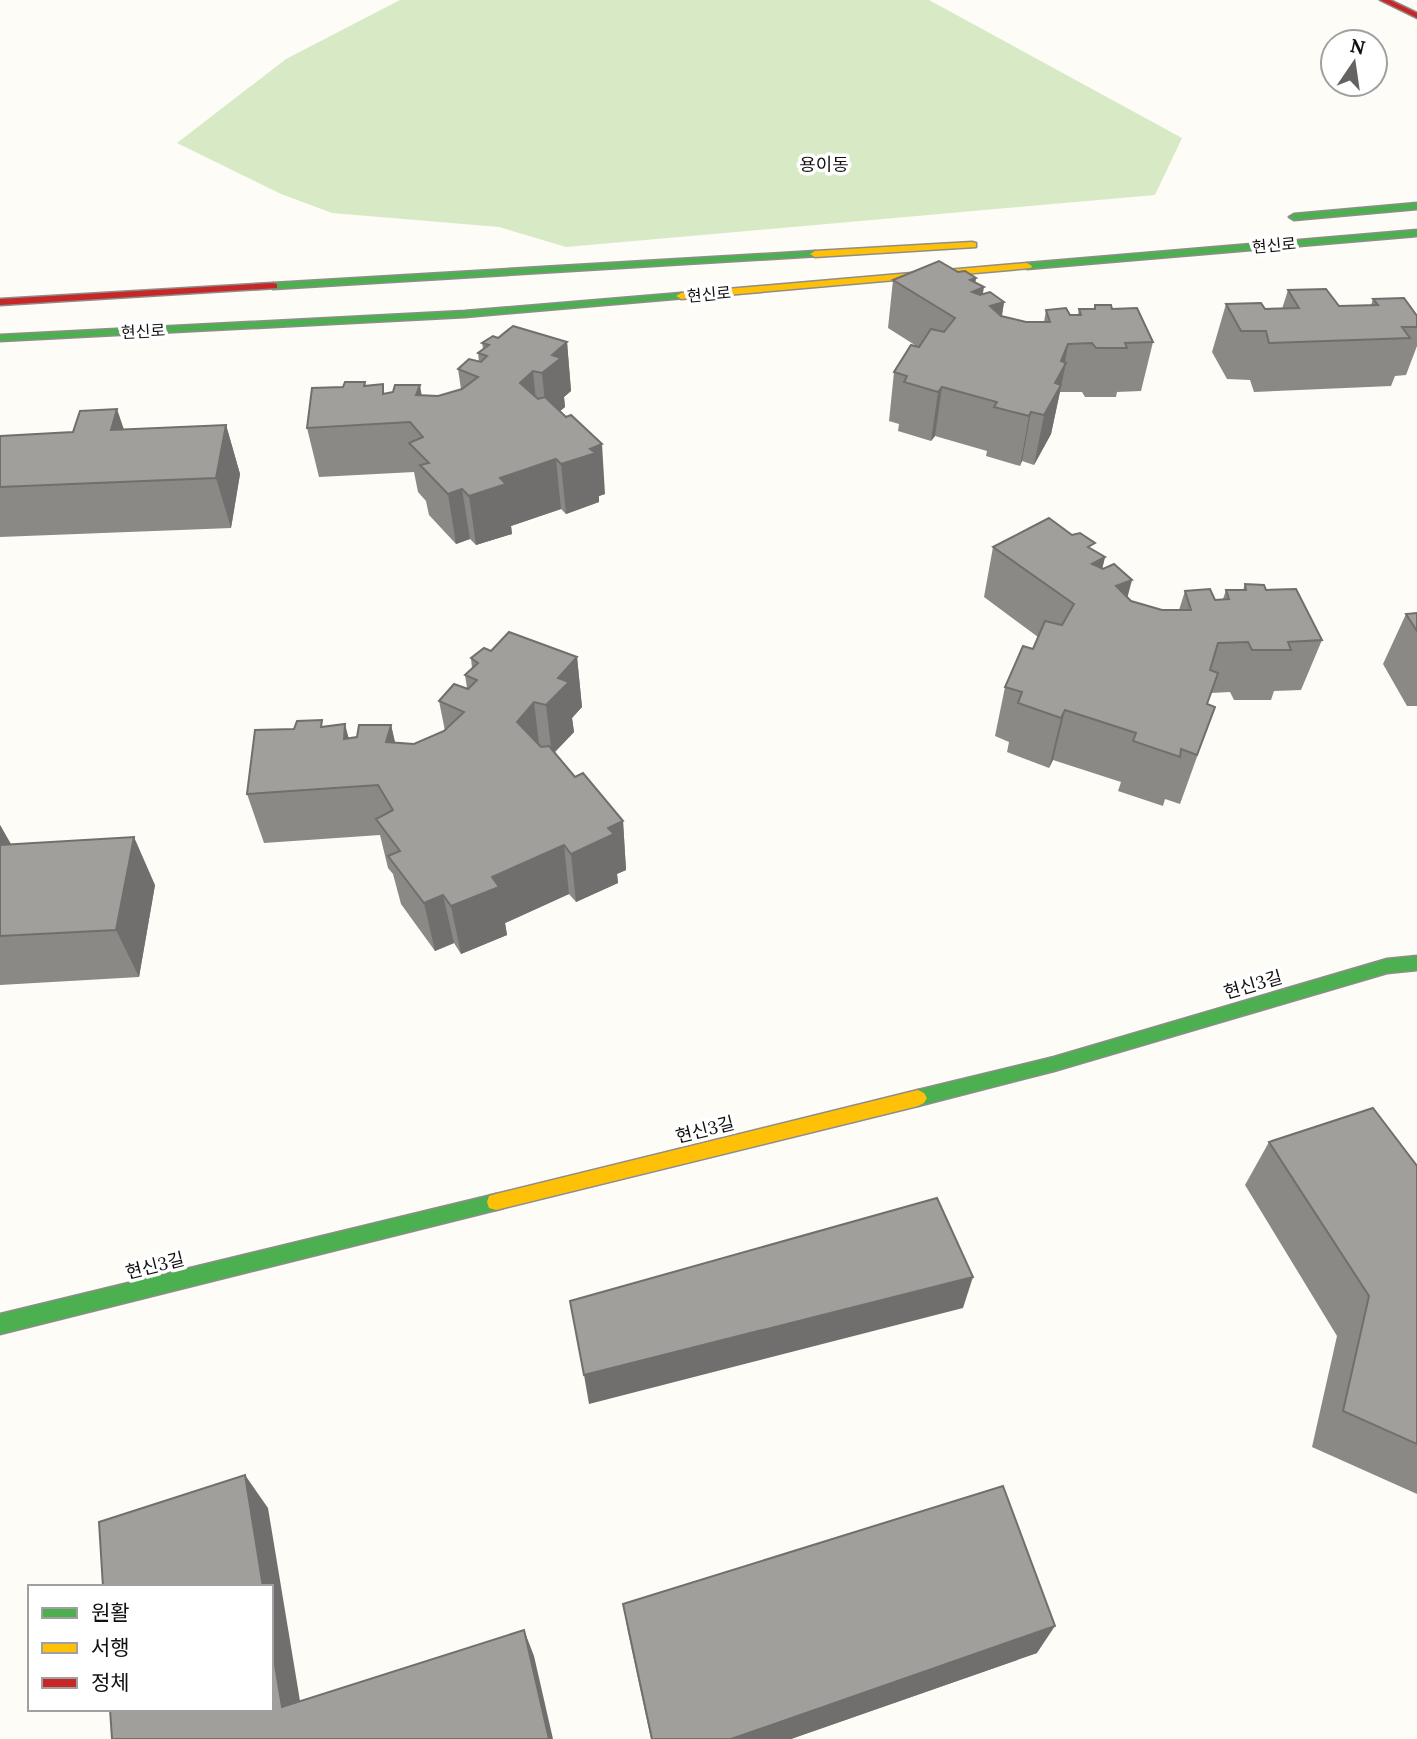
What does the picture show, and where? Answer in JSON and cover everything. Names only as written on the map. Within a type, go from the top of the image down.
[{"type":"street","points":[[1384,0],[1417,16]]},
{"type":"street","name":"현신로","points":[[1281,218],[1417,206]]},
{"type":"street","name":"현신로","points":[[0,338],[465,314],[1417,233]]},
{"type":"street","name":"현신로","points":[[0,302],[995,244]]},
{"type":"street","name":"현신3길","points":[[0,1324],[1040,1067],[1387,966],[1417,964]]},
{"type":"green space","points":[[400,0],[929,0],[1182,138],[1155,195],[566,247],[499,227],[332,213],[281,194],[177,143],[286,59]]},
{"type":"building","points":[[939,261],[958,272],[965,271],[976,278],[970,280],[984,287],[972,292],[980,295],[990,292],[1004,302],[990,306],[1001,316],[1026,322],[1050,322],[1046,310],[1066,308],[1070,315],[1081,315],[1079,309],[1095,309],[1095,305],[1111,305],[1112,309],[1137,308],[1153,342],[1125,343],[1127,348],[1096,348],[1092,343],[1068,344],[1061,361],[1066,363],[1055,383],[1061,385],[1044,415],[1031,412],[1029,416],[994,407],[997,402],[942,387],[938,392],[904,382],[907,376],[894,372],[911,345],[919,347],[931,329],[944,332],[955,318],[893,280]]},
{"type":"building","points":[[1326,289],[1339,306],[1378,305],[1373,299],[1404,298],[1417,316],[1417,327],[1402,327],[1410,338],[1269,343],[1266,331],[1241,331],[1226,304],[1261,303],[1265,309],[1299,308],[1288,290]]},
{"type":"building","points":[[513,326],[567,342],[552,355],[561,358],[542,373],[533,371],[520,383],[538,399],[545,397],[566,417],[571,415],[602,444],[590,449],[596,453],[561,464],[556,459],[500,478],[506,484],[469,496],[462,489],[448,494],[420,465],[429,463],[409,443],[423,437],[410,422],[307,428],[312,388],[343,387],[345,382],[365,382],[364,386],[383,384],[383,394],[393,392],[395,385],[420,385],[416,395],[438,396],[462,389],[478,377],[458,369],[469,359],[481,362],[487,356],[478,353],[489,345],[482,343],[493,336],[498,338]]},
{"type":"building","points":[[117,409],[111,430],[226,425],[216,478],[0,487],[0,436],[73,432],[80,411]]},
{"type":"building","points":[[1049,518],[1072,535],[1080,533],[1095,543],[1088,547],[1105,557],[1092,564],[1103,569],[1114,564],[1132,580],[1116,586],[1131,601],[1162,610],[1191,610],[1185,591],[1210,589],[1215,600],[1229,599],[1226,590],[1246,590],[1245,584],[1264,585],[1266,590],[1296,589],[1322,640],[1288,642],[1291,650],[1252,650],[1248,642],[1218,643],[1210,670],[1218,673],[1207,704],[1215,707],[1197,755],[1181,749],[1180,757],[1133,741],[1136,733],[1065,710],[1061,718],[1018,703],[1022,692],[1005,687],[1023,646],[1033,649],[1045,621],[1062,625],[1074,604],[993,547]]},
{"type":"building","points":[[1417,613],[1417,631],[1406,614]]},
{"type":"building","points":[[509,632],[577,657],[558,678],[569,682],[546,705],[534,702],[517,722],[541,747],[549,746],[575,777],[583,773],[623,821],[608,828],[614,834],[571,854],[564,845],[492,877],[499,887],[451,906],[443,895],[424,903],[388,856],[400,851],[376,819],[393,810],[378,785],[247,794],[255,730],[294,729],[297,721],[322,720],[321,727],[345,724],[344,739],[357,737],[359,725],[391,725],[386,742],[414,744],[444,731],[464,712],[439,701],[454,684],[468,689],[477,680],[465,675],[478,663],[471,658],[484,648],[491,651]]},
{"type":"building","points":[[134,837],[116,930],[0,936],[0,845]]},
{"type":"building","points":[[1373,1108],[1417,1166],[1417,1444],[1343,1411],[1369,1296],[1269,1142]]},
{"type":"building","points":[[937,1198],[973,1277],[584,1375],[570,1301]]},
{"type":"building","points":[[245,1475],[263,1585],[103,1585],[99,1522]]},
{"type":"building","points":[[1003,1486],[1055,1626],[731,1739],[652,1739],[623,1604]]},
{"type":"building","points":[[524,1630],[549,1739],[112,1739],[110,1711],[273,1711],[273,1653],[282,1707]]},
{"type":"traffic: fast","points":[[1294,217],[1417,206]]},
{"type":"traffic: fast","points":[[1027,266],[1417,233]]},
{"type":"traffic: fast","points":[[273,286],[815,254]]},
{"type":"traffic: fast","points":[[0,338],[465,314],[681,296]]},
{"type":"traffic: fast","points":[[918,1098],[1054,1064],[1387,966],[1417,963]]},
{"type":"traffic: fast","points":[[0,1324],[496,1202]]},
{"type":"traffic: slow","points":[[815,254],[972,245]]},
{"type":"traffic: slow","points":[[681,296],[1027,266]]},
{"type":"traffic: slow","points":[[496,1202],[918,1098]]},
{"type":"traffic: jam","points":[[1384,0],[1417,16]]},
{"type":"traffic: jam","points":[[0,302],[273,286]]},
{"type":"district","name":"용이동","points":[[824,165]]}]
